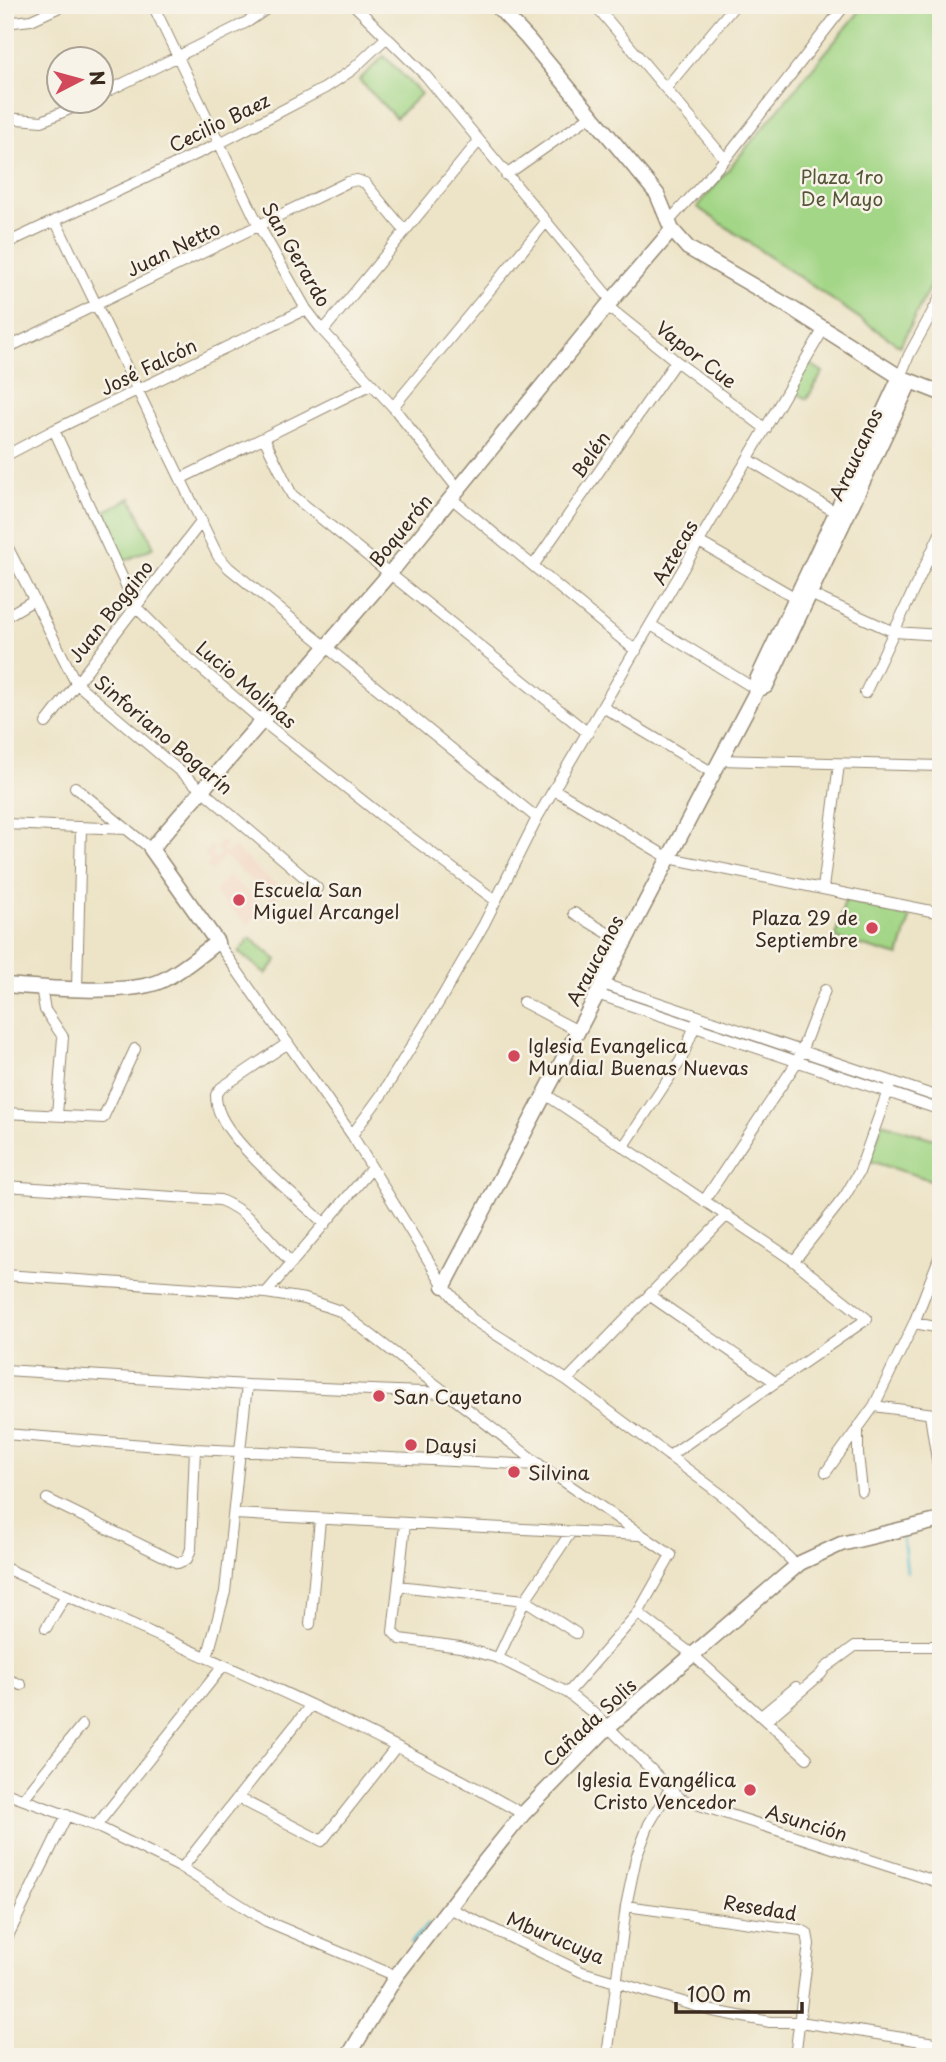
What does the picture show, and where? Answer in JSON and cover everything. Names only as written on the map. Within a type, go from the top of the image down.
[{"type":"street","points":[[5,23],[31,20],[64,5]]},
{"type":"street","name":"San Gerardo","points":[[153,5],[259,226],[306,309],[393,407],[455,494],[533,566],[636,650]]},
{"type":"street","points":[[116,87],[249,20],[272,5]]},
{"type":"street","points":[[496,5],[527,38],[657,194],[671,225],[688,248],[788,306],[905,380],[941,393]]},
{"type":"street","points":[[666,88],[735,5]]},
{"type":"street","points":[[671,225],[845,5]]},
{"type":"street","name":"Vapor Cue","points":[[359,7],[426,76],[609,303],[676,361],[766,429]]},
{"type":"street","points":[[601,7],[725,159]]},
{"type":"street","name":"Cecilio Baez","points":[[6,243],[220,143],[325,88],[352,70],[387,37]]},
{"type":"street","points":[[506,174],[592,115]]},
{"type":"street","points":[[5,118],[42,121],[54,116]]},
{"type":"street","points":[[323,331],[478,142]]},
{"type":"street","name":"Juan Netto","points":[[5,349],[357,180],[365,183],[405,231]]},
{"type":"street","points":[[55,220],[218,556],[324,647],[537,818]]},
{"type":"street","points":[[393,407],[546,222]]},
{"type":"street","name":"Boquerón","points":[[150,849],[391,572],[671,225]]},
{"type":"street","points":[[905,380],[909,355],[941,296]]},
{"type":"street","name":"José Falcón","points":[[5,456],[306,309]]},
{"type":"street","name":"Aztecas","points":[[352,1135],[382,1094],[442,997],[537,818],[823,330]]},
{"type":"street","name":"Belén","points":[[533,566],[676,361]]},
{"type":"street","name":"Araucanos","points":[[444,1286],[758,689],[766,686],[803,596],[905,380]]},
{"type":"street","points":[[182,478],[372,384]]},
{"type":"street","name":"Lucio Molinas","points":[[54,430],[136,607],[162,634],[261,720],[382,816],[495,900]]},
{"type":"street","points":[[264,438],[292,495],[588,733]]},
{"type":"street","points":[[748,459],[841,516]]},
{"type":"street","name":"Juan Boggino","points":[[46,723],[202,521]]},
{"type":"street","points":[[865,692],[941,532]]},
{"type":"street","name":"Sinforiano Bogarín","points":[[5,541],[76,683],[317,888]]},
{"type":"street","points":[[699,542],[803,596],[894,632],[941,635]]},
{"type":"street","points":[[5,617],[34,600]]},
{"type":"street","points":[[651,625],[758,689]]},
{"type":"street","points":[[603,707],[717,767],[839,764],[941,766]]},
{"type":"street","points":[[823,888],[839,764]]},
{"type":"street","points":[[75,787],[150,849],[352,1135],[444,1286],[472,1319],[567,1380],[738,1507],[797,1566]]},
{"type":"street","points":[[555,790],[669,858],[941,913]]},
{"type":"street","points":[[5,824],[127,829]]},
{"type":"street","points":[[77,988],[80,827]]},
{"type":"street","points":[[574,914],[624,943]]},
{"type":"street","points":[[5,985],[126,989],[146,986],[162,981],[217,942]]},
{"type":"street","points":[[41,988],[45,1010],[63,1037],[57,1115]]},
{"type":"street","points":[[600,989],[698,1016],[941,1098]]},
{"type":"street","points":[[600,989],[695,1027],[941,1110]]},
{"type":"street","points":[[704,1201],[797,1062],[825,990]]},
{"type":"street","points":[[523,1002],[578,1031]]},
{"type":"street","points":[[624,1146],[677,1066],[698,1016]]},
{"type":"street","points":[[288,1043],[221,1088],[216,1095],[216,1104],[225,1123],[249,1152],[325,1224]]},
{"type":"street","points":[[5,1113],[103,1118],[135,1049]]},
{"type":"street","points":[[794,1261],[845,1196],[859,1172],[891,1082]]},
{"type":"street","points":[[545,1094],[794,1261],[867,1319],[669,1456]]},
{"type":"street","points":[[266,1293],[372,1168]]},
{"type":"street","points":[[5,1186],[220,1200],[246,1215],[291,1263]]},
{"type":"street","points":[[567,1380],[727,1215]]},
{"type":"street","points":[[826,1472],[874,1405],[914,1324],[941,1253]]},
{"type":"street","points":[[5,1275],[266,1293],[305,1299],[340,1311],[540,1465],[671,1555],[638,1613],[568,1693]]},
{"type":"street","points":[[649,1295],[775,1382]]},
{"type":"street","points":[[914,1324],[941,1328]]},
{"type":"street","points":[[5,1370],[247,1385],[447,1393]]},
{"type":"street","points":[[207,1658],[225,1592],[247,1385]]},
{"type":"street","points":[[874,1405],[935,1415],[941,1485]]},
{"type":"street","points":[[858,1425],[862,1491]]},
{"type":"street","points":[[5,1434],[195,1449],[540,1465]]},
{"type":"street","points":[[47,1499],[178,1563],[187,1559],[191,1549],[195,1449]]},
{"type":"street","points":[[234,1514],[640,1535]]},
{"type":"street","points":[[310,1624],[320,1520]]},
{"type":"street","name":"Cañada Solis","points":[[348,2057],[396,1976],[523,1814],[607,1728],[797,1566],[817,1553],[841,1544],[941,1520]]},
{"type":"street","points":[[405,1524],[398,1586],[525,1600],[576,1633]]},
{"type":"street","points":[[498,1657],[525,1600],[571,1532]]},
{"type":"street","points":[[5,1568],[311,1705],[457,1776],[523,1814]]},
{"type":"street","name":"Asunción","points":[[398,1586],[393,1632],[400,1639],[460,1647],[498,1657],[568,1693],[681,1798],[941,1883]]},
{"type":"street","points":[[46,1628],[66,1595]]},
{"type":"street","points":[[638,1613],[693,1655],[807,1758]]},
{"type":"street","points":[[763,1719],[855,1646],[941,1646]]},
{"type":"street","points":[[96,1826],[223,1666]]},
{"type":"street","points":[[5,1678],[21,1685]]},
{"type":"street","points":[[182,1868],[311,1705]]},
{"type":"street","points":[[23,1799],[82,1725]]},
{"type":"street","points":[[240,1798],[322,1841],[396,1747]]},
{"type":"street","points":[[607,2057],[626,1906],[641,1841],[670,1790]]},
{"type":"street","points":[[5,1793],[96,1826],[182,1868],[267,1920],[396,1976]]},
{"type":"street","points":[[5,1942],[66,1815]]},
{"type":"street","name":"Resedad","points":[[626,1906],[807,1933],[810,1944],[795,2057]]},
{"type":"street","name":"Mburucuya","points":[[449,1908],[582,1972],[729,2015],[770,2022],[800,2022],[941,2045]]},
{"type":"shaded area","name":"Escuela San Miguel Arcangel","points":[[222,840],[227,844],[222,850],[226,854],[233,847],[283,891],[274,901],[224,856],[212,872],[206,867],[211,861],[204,855],[211,846],[215,850],[210,855],[215,859],[220,853],[215,848]]},
{"type":"shaded area","name":"Escuela San Miguel Arcangel","points":[[228,875],[264,907],[249,925],[213,893]]},
{"type":"green space","name":"Plaza 1ro De Mayo","points":[[865,5],[925,5],[941,19],[941,264],[900,346],[697,207]]},
{"type":"green space","points":[[384,56],[421,94],[396,118],[359,80]]},
{"type":"green space","points":[[809,363],[823,372],[807,399],[793,391]]},
{"type":"green space","points":[[131,498],[154,547],[121,563],[97,515]]},
{"type":"green space","name":"Plaza 29 de Septiembre","points":[[845,900],[910,918],[899,956],[835,938]]},
{"type":"green space","points":[[250,938],[277,960],[266,974],[239,952]]},
{"type":"green space","points":[[882,1123],[941,1141],[941,1170],[937,1182],[870,1161]]},
{"type":"waterway","points":[[903,1537],[907,1572]]},
{"type":"waterway","points":[[411,1943],[428,1924]]},
{"type":"place","name":"Escuela San Miguel Arcangel","points":[[239,900]]},
{"type":"place","name":"Plaza 29 de Septiembre","points":[[872,928]]},
{"type":"place","name":"Iglesia Evangelica Mundial Buenas Nuevas","points":[[514,1056]]},
{"type":"place","name":"San Cayetano","points":[[379,1396]]},
{"type":"place","name":"Daysi","points":[[411,1445]]},
{"type":"place","name":"Silvina","points":[[514,1472]]},
{"type":"place","name":"Iglesia Evangélica Cristo Vencedor","points":[[750,1790]]}]
